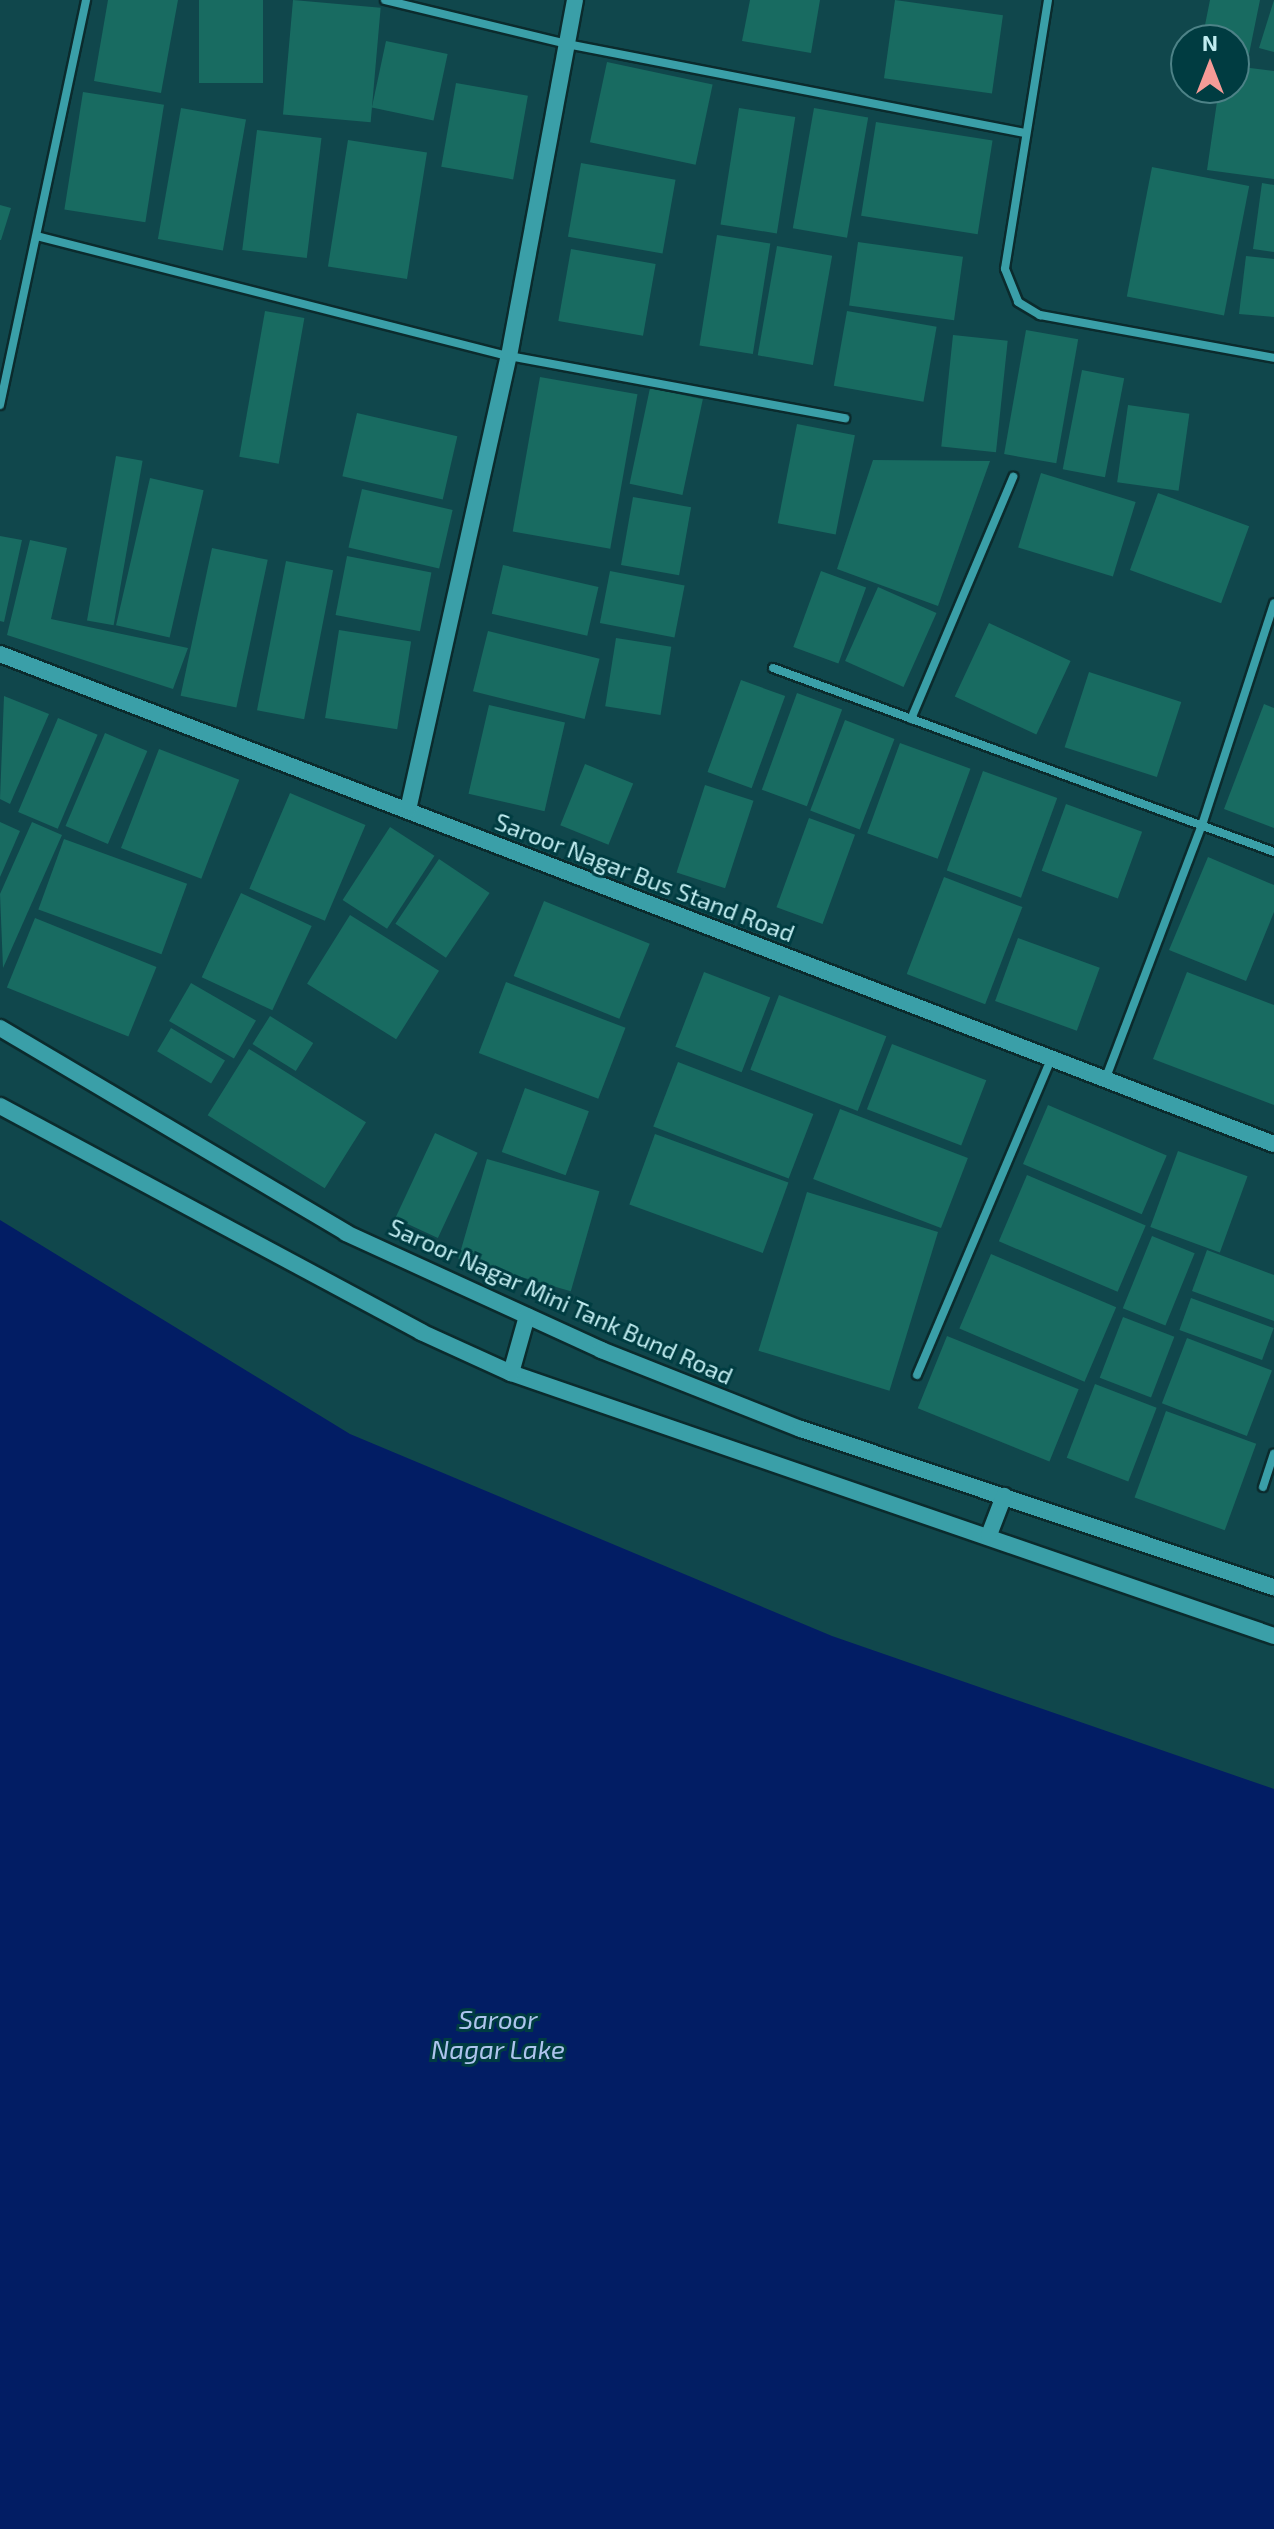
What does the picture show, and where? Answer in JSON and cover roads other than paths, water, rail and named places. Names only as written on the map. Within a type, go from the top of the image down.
[{"type":"main road","points":[[408,810],[509,356],[575,0]]},
{"type":"main road","name":"Saroor Nagar Bus Stand Road","points":[[0,654],[1050,1061],[1274,1144]]},
{"type":"main road","name":"Saroor Nagar Mini Tank Bund Road","points":[[0,1028],[169,1123],[346,1233],[527,1316],[801,1429],[1274,1587]]},
{"type":"main road","points":[[0,1106],[421,1332],[511,1373],[989,1535],[1274,1636]]},
{"type":"main road","points":[[511,1373],[527,1316]]},
{"type":"main road","points":[[989,1535],[1004,1496]]},
{"type":"street","points":[[0,405],[86,0]]},
{"type":"street","points":[[385,0],[567,44],[1023,133]]},
{"type":"street","points":[[1048,0],[1023,133],[1005,269],[1018,302],[1040,315],[1274,358]]},
{"type":"street","points":[[37,236],[509,356],[845,418]]},
{"type":"street","points":[[911,719],[1013,477]]},
{"type":"street","points":[[1105,1081],[1202,825],[1274,603]]},
{"type":"street","points":[[773,668],[1274,852]]},
{"type":"street","points":[[917,1375],[1050,1061]]},
{"type":"street","points":[[1263,1487],[1274,1454]]},
{"type":"water","name":"Saroor Nagar Lake","points":[[0,1220],[350,1434],[832,1636],[1274,1789],[1274,2529],[0,2529]]}]
